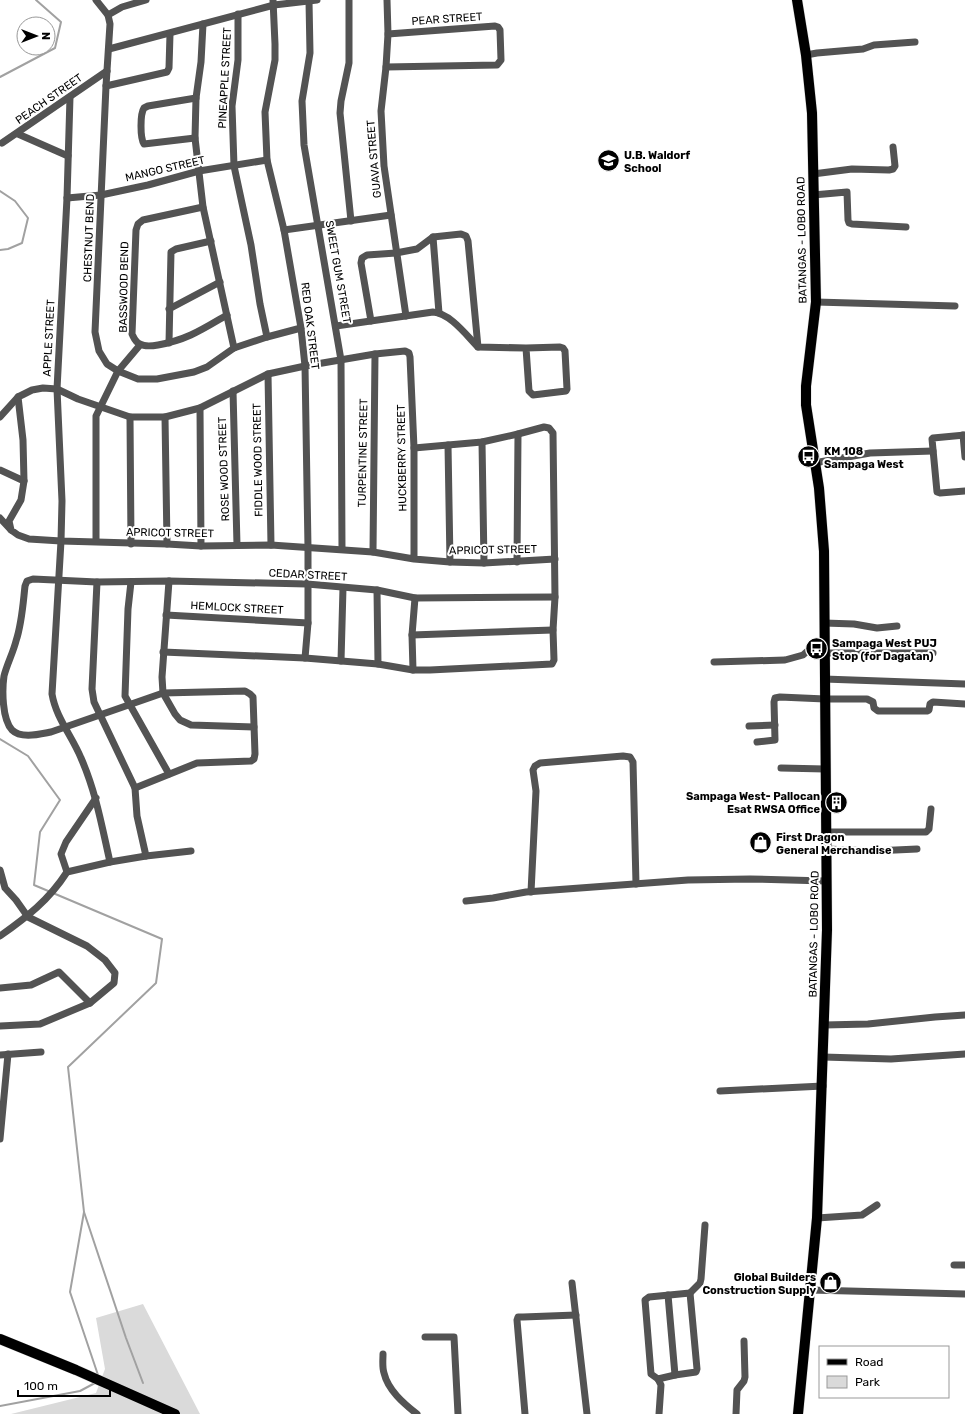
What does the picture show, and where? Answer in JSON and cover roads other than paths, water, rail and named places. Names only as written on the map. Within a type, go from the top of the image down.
[{"type":"main road","name":"BATANGAS - LOBO ROAD","points":[[797,0],[810,82],[812,113],[816,302],[806,386],[806,405],[819,495],[824,551],[827,963],[817,1218],[798,1414]]},
{"type":"main road","points":[[0,1339],[76,1370],[175,1414]]},
{"type":"street","points":[[96,0],[108,15],[122,7],[146,0]]},
{"type":"street","points":[[109,49],[170,34],[273,3],[317,0]]},
{"type":"street","points":[[349,0],[349,63],[340,113],[351,221]]},
{"type":"street","name":"GUAVA STREET","points":[[387,0],[388,34],[381,111],[384,166],[406,316]]},
{"type":"street","name":"SWEET GUM STREET","points":[[309,1],[310,53],[302,101],[304,145],[341,360],[342,549]]},
{"type":"street","name":"RED OAK STREET","points":[[273,3],[276,44],[275,60],[265,112],[267,160],[284,230],[301,328],[305,366],[308,548],[308,623],[305,658]]},
{"type":"street","name":"PINEAPPLE STREET","points":[[238,14],[238,60],[232,106],[234,166],[251,245],[260,304],[267,337]]},
{"type":"street","name":"CHESTNUT BEND","points":[[108,15],[110,24],[109,49],[95,332],[100,351],[107,364],[118,371],[138,379],[156,379],[194,372],[207,367],[234,348],[301,328]]},
{"type":"street","points":[[203,24],[201,62],[196,98],[195,138],[203,207],[234,348]]},
{"type":"street","name":"PEAR STREET","points":[[386,67],[497,65],[501,60],[500,30],[495,26],[388,34]]},
{"type":"street","points":[[106,86],[167,72],[169,68],[170,34]]},
{"type":"street","points":[[806,55],[830,51],[863,49],[874,45],[915,42]]},
{"type":"street","name":"PEACH STREET","points":[[2,144],[107,71]]},
{"type":"street","name":"APPLE STREET","points":[[70,97],[67,198],[57,389],[62,501],[61,541],[52,694],[54,706],[58,716],[66,726],[82,758],[96,798],[110,862]]},
{"type":"street","points":[[195,138],[144,144],[142,140],[142,112],[144,108],[196,98]]},
{"type":"street","points":[[18,134],[68,156]]},
{"type":"street","points":[[813,174],[852,169],[893,169],[895,166],[893,147]]},
{"type":"street","name":"MANGO STREET","points":[[67,198],[101,195],[148,185],[199,171],[267,160]]},
{"type":"street","points":[[813,195],[847,192],[849,223],[906,227]]},
{"type":"street","name":"BASSWOOD BEND","points":[[203,207],[143,220],[136,226],[132,334],[135,341],[140,345],[147,346],[169,343],[195,334],[227,315]]},
{"type":"street","points":[[284,230],[391,216]]},
{"type":"street","points":[[371,321],[361,263],[362,258],[367,255],[396,253],[416,249],[433,237],[461,234],[466,236],[468,241],[478,347]]},
{"type":"street","points":[[433,237],[439,313]]},
{"type":"street","points":[[169,343],[171,252],[176,249],[211,241]]},
{"type":"street","points":[[169,309],[220,282]]},
{"type":"street","points":[[816,302],[955,306]]},
{"type":"street","points":[[336,326],[439,313],[448,317],[478,347],[526,348],[560,346],[565,351],[566,391],[533,395],[530,393],[526,348]]},
{"type":"street","points":[[96,542],[96,416],[118,371],[140,345]]},
{"type":"street","name":"HUCKBERRY STREET","points":[[375,354],[405,351],[409,353],[410,357],[414,448],[414,559]]},
{"type":"street","points":[[0,417],[18,396],[32,390],[43,388],[57,389],[100,408],[130,417],[165,417],[200,408],[268,374],[375,354]]},
{"type":"street","name":"TURPENTINE STREET","points":[[373,552],[375,354]]},
{"type":"street","name":"FIDDLE WOOD STREET","points":[[268,374],[271,545]]},
{"type":"street","name":"ROSE WOOD STREET","points":[[233,391],[237,545]]},
{"type":"street","points":[[11,530],[10,521],[21,500],[24,480],[23,440],[18,396]]},
{"type":"street","points":[[200,408],[201,546]]},
{"type":"street","points":[[130,417],[131,544]]},
{"type":"street","points":[[165,417],[167,544]]},
{"type":"street","points":[[163,652],[305,658],[378,664],[413,670],[552,664],[554,660],[555,559],[553,433],[550,428],[544,427],[482,442],[414,448]]},
{"type":"street","points":[[517,562],[518,434]]},
{"type":"street","points":[[965,457],[964,435],[932,439],[937,492],[965,491]]},
{"type":"street","points":[[482,442],[484,563]]},
{"type":"street","points":[[448,445],[450,562]]},
{"type":"street","points":[[814,463],[839,460],[870,453],[933,451]]},
{"type":"street","points":[[0,470],[24,480]]},
{"type":"street","points":[[0,518],[11,530]]},
{"type":"street","name":"APRICOT STREET","points":[[11,530],[18,535],[29,538],[61,541],[201,546],[271,545],[342,549],[373,552],[414,559],[450,562],[484,563],[555,559]]},
{"type":"street","name":"CEDAR STREET","points":[[66,726],[51,732],[40,734],[20,734],[12,730],[6,719],[3,701],[4,677],[16,641],[25,586],[27,581],[33,579],[97,582],[169,581],[307,584],[377,590],[415,598],[555,597]]},
{"type":"street","points":[[169,581],[163,652],[163,693],[180,720],[191,725],[254,727]]},
{"type":"street","points":[[97,582],[92,689],[94,702],[135,788],[137,816],[146,856]]},
{"type":"street","points":[[131,582],[128,609],[125,696],[169,774]]},
{"type":"street","points":[[341,661],[343,588]]},
{"type":"street","points":[[377,590],[378,664]]},
{"type":"street","points":[[413,670],[412,635],[415,598]]},
{"type":"street","name":"HEMLOCK STREET","points":[[166,615],[308,623]]},
{"type":"street","points":[[824,623],[854,624],[877,628],[897,626]]},
{"type":"street","points":[[412,635],[554,630]]},
{"type":"street","points":[[714,662],[785,660],[803,654],[812,647],[824,649],[933,653]]},
{"type":"street","points":[[824,679],[965,684]]},
{"type":"street","points":[[66,726],[163,693],[245,691],[253,697],[254,759],[250,761],[197,763],[135,788]]},
{"type":"street","points":[[757,742],[775,740],[774,702],[775,698],[780,697],[867,699],[873,702],[874,708],[878,711],[927,711],[929,710],[930,704],[933,702],[965,704]]},
{"type":"street","points":[[749,726],[775,725]]},
{"type":"street","points":[[531,892],[536,791],[533,770],[535,766],[540,763],[623,756],[630,757],[633,762],[636,884]]},
{"type":"street","points":[[781,768],[825,769]]},
{"type":"street","points":[[67,872],[61,854],[66,842],[96,798]]},
{"type":"street","points":[[826,832],[926,832],[929,828],[931,809]]},
{"type":"street","points":[[826,849],[874,851],[917,849]]},
{"type":"street","points":[[0,936],[28,916],[58,886],[67,872],[110,862],[191,851]]},
{"type":"street","points":[[0,870],[2,889],[16,900],[28,916],[87,946],[105,960],[115,973],[114,983],[90,1003],[40,1024],[0,1026]]},
{"type":"street","points":[[466,901],[531,892],[688,880],[750,879],[772,881],[826,881]]},
{"type":"street","points":[[0,988],[30,985],[59,972],[90,1003]]},
{"type":"street","points":[[824,1025],[868,1024],[965,1015]]},
{"type":"street","points":[[0,1139],[4,1055],[41,1052]]},
{"type":"street","points":[[823,1057],[891,1059],[965,1054]]},
{"type":"street","points":[[720,1091],[823,1086]]},
{"type":"street","points":[[817,1218],[862,1215],[877,1205]]},
{"type":"street","points":[[659,1414],[661,1385],[658,1379],[651,1374],[645,1300],[649,1297],[690,1294],[700,1283],[705,1225]]},
{"type":"street","points":[[954,1265],[965,1265]]},
{"type":"street","points":[[572,1283],[587,1414]]},
{"type":"street","points":[[810,1290],[965,1294]]},
{"type":"street","points":[[658,1379],[696,1372],[697,1369],[690,1294]]},
{"type":"street","points":[[668,1295],[675,1375]]},
{"type":"street","points":[[525,1414],[517,1320],[518,1317],[576,1315]]},
{"type":"street","points":[[425,1337],[454,1337],[458,1414]]},
{"type":"street","points":[[736,1414],[737,1390],[744,1381],[745,1377],[744,1341]]},
{"type":"street","points":[[383,1354],[384,1373],[392,1390],[402,1403],[417,1414]]},
{"type":"waterway","points":[[0,77],[55,48],[61,22],[36,0]]},
{"type":"waterway","points":[[0,191],[15,201],[28,218],[22,243],[8,249],[0,250]]},
{"type":"waterway","points":[[0,739],[28,756],[60,800],[40,832],[34,885],[162,939],[156,983],[68,1067],[84,1212],[70,1292],[98,1375]]},
{"type":"waterway","points":[[84,1212],[126,1338],[143,1383]]},
{"type":"waterway","points":[[0,1406],[80,1391],[95,1383]]},
{"type":"place","name":"U.B. Waldorf School","points":[[609,161]]},
{"type":"place","name":"KM 108 Sampaga West","points":[[809,457]]},
{"type":"place","name":"Sampaga West PUJ Stop (for Dagatan)","points":[[817,649]]},
{"type":"place","name":"Sampaga West- Pallocan Esat RWSA Office","points":[[836,802]]},
{"type":"place","name":"First Dragon General Merchandise","points":[[761,843]]},
{"type":"place","name":"Global Builders Construction Supply","points":[[831,1283]]}]
